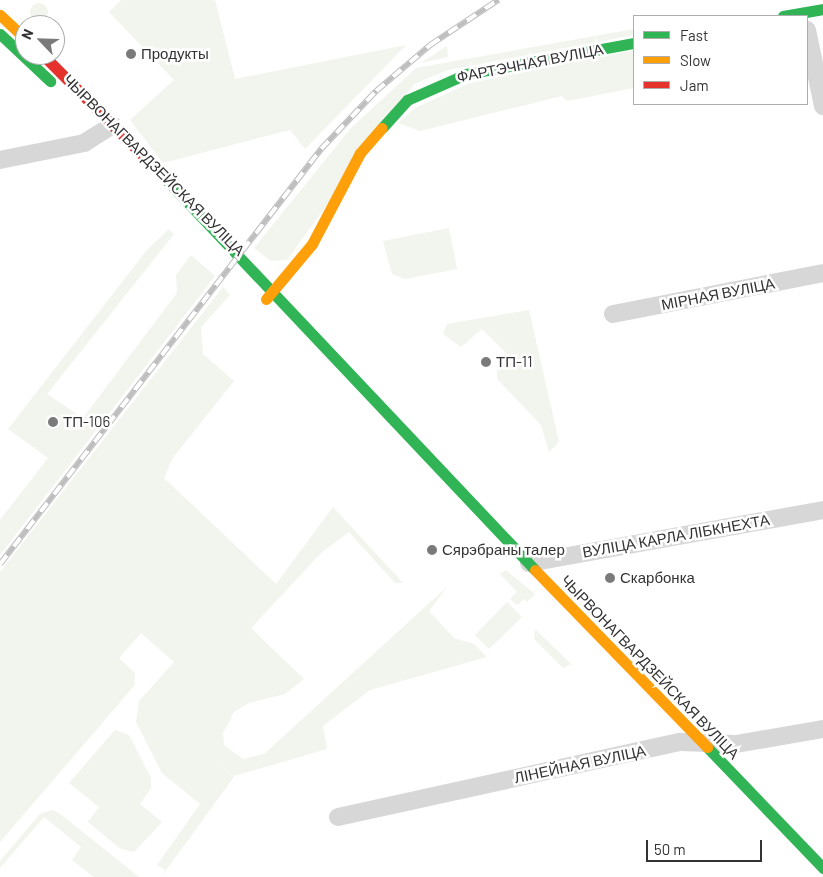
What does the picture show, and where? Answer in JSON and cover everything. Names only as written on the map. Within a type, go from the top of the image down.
[{"type":"main road","points":[[803,15],[823,9]]},
{"type":"main road","points":[[0,15],[15,29]]},
{"type":"main road","name":"ЧЫРВОНАГВАРДЗЕЙСКАЯ ВУЛІЦА","points":[[0,34],[274,289],[290,314],[823,868]]},
{"type":"main road","name":"ФАРТЭЧНАЯ ВУЛІЦА","points":[[266,299],[312,244],[360,153],[407,100],[466,74],[633,43]]},
{"type":"main road","name":"ЧЫРВОНАГВАРДЗЕЙСКАЯ ВУЛІЦА","points":[[51,65],[107,133]]},
{"type":"main road","name":"ЧЫРВОНАГВАРДЗЕЙСКАЯ ВУЛІЦА","points":[[185,219],[266,299],[290,314]]},
{"type":"street","points":[[808,35],[823,106]]},
{"type":"street","points":[[0,160],[84,143],[107,133]]},
{"type":"street","name":"МІРНАЯ ВУЛІЦА","points":[[613,314],[823,273]]},
{"type":"street","name":"ВУЛІЦА КАРЛА ЛІБКНЕХТА","points":[[529,563],[823,510]]},
{"type":"street","name":"ЛІНЕЙНАЯ ВУЛІЦА","points":[[338,817],[680,742],[736,744],[823,728]]},
{"type":"shaded area","points":[[121,0],[215,0],[235,79],[406,45],[305,149],[290,130],[163,163],[130,120],[174,80],[109,12]]},
{"type":"shaded area","points":[[35,3],[43,3],[48,8],[48,15],[30,15],[30,8]]},
{"type":"shaded area","points":[[633,29],[633,35],[448,70],[414,84],[287,260],[271,261],[254,248],[351,128],[416,68]]},
{"type":"shaded area","points":[[447,46],[448,57],[421,63]]},
{"type":"shaded area","points":[[633,50],[633,88],[567,101],[562,96],[420,131],[398,123],[415,108],[470,83]]},
{"type":"shaded area","points":[[449,228],[457,269],[405,279],[392,274],[383,241]]},
{"type":"shaded area","points":[[169,229],[174,234],[47,394],[83,418],[177,293],[176,275],[191,255],[215,276],[0,555],[0,520],[48,458],[8,429],[147,250]]},
{"type":"shaded area","points":[[223,287],[230,295],[201,327],[203,354],[234,381],[172,459],[164,478],[276,584],[333,507],[403,583],[395,583],[349,532],[322,552],[251,628],[304,679],[285,694],[249,703],[234,712],[223,733],[224,745],[243,759],[264,754],[448,586],[429,611],[454,638],[474,644],[487,657],[370,690],[323,726],[327,749],[234,776],[216,762],[234,777],[161,877],[165,870],[157,865],[200,804],[162,773],[136,722],[139,701],[174,662],[141,633],[119,658],[135,673],[134,686],[0,842],[0,572]]},
{"type":"shaded area","points":[[529,310],[559,442],[549,452],[541,425],[497,379],[497,371],[509,356],[482,329],[461,347],[443,334],[447,324]]},
{"type":"shaded area","points":[[506,570],[535,594],[527,602],[524,599],[517,605],[510,599],[517,592],[500,574]]},
{"type":"shaded area","points":[[507,602],[522,617],[489,649],[475,635]]},
{"type":"shaded area","points":[[535,629],[571,664],[563,668],[534,639]]},
{"type":"shaded area","points":[[115,730],[129,735],[151,778],[151,788],[140,804],[162,822],[134,852],[121,849],[88,822],[99,807],[69,783]]},
{"type":"shaded area","points":[[52,810],[59,813],[139,877],[94,877],[72,860],[81,847],[44,817],[0,868],[0,861],[40,814]]},
{"type":"railway","points":[[0,564],[321,149],[376,91],[430,45],[498,0]]},
{"type":"traffic: fast","points":[[789,15],[823,9]]},
{"type":"traffic: fast","points":[[0,34],[50,81]]},
{"type":"traffic: fast","points":[[382,128],[407,100],[466,74],[633,43]]},
{"type":"traffic: fast","points":[[158,171],[535,570]]},
{"type":"traffic: fast","points":[[707,747],[823,868]]},
{"type":"traffic: slow","points":[[0,15],[15,29]]},
{"type":"traffic: slow","points":[[266,299],[312,244],[360,153],[382,128]]},
{"type":"traffic: slow","points":[[535,570],[707,747]]},
{"type":"traffic: jam","points":[[53,65],[158,171]]},
{"type":"place","name":"Продукты","points":[[131,54]]},
{"type":"place","name":"ТП-11","points":[[486,362]]},
{"type":"place","name":"ТП-106","points":[[53,422]]},
{"type":"place","name":"Сярэбраны талер","points":[[432,550]]},
{"type":"place","name":"Скарбонка","points":[[610,578]]}]
